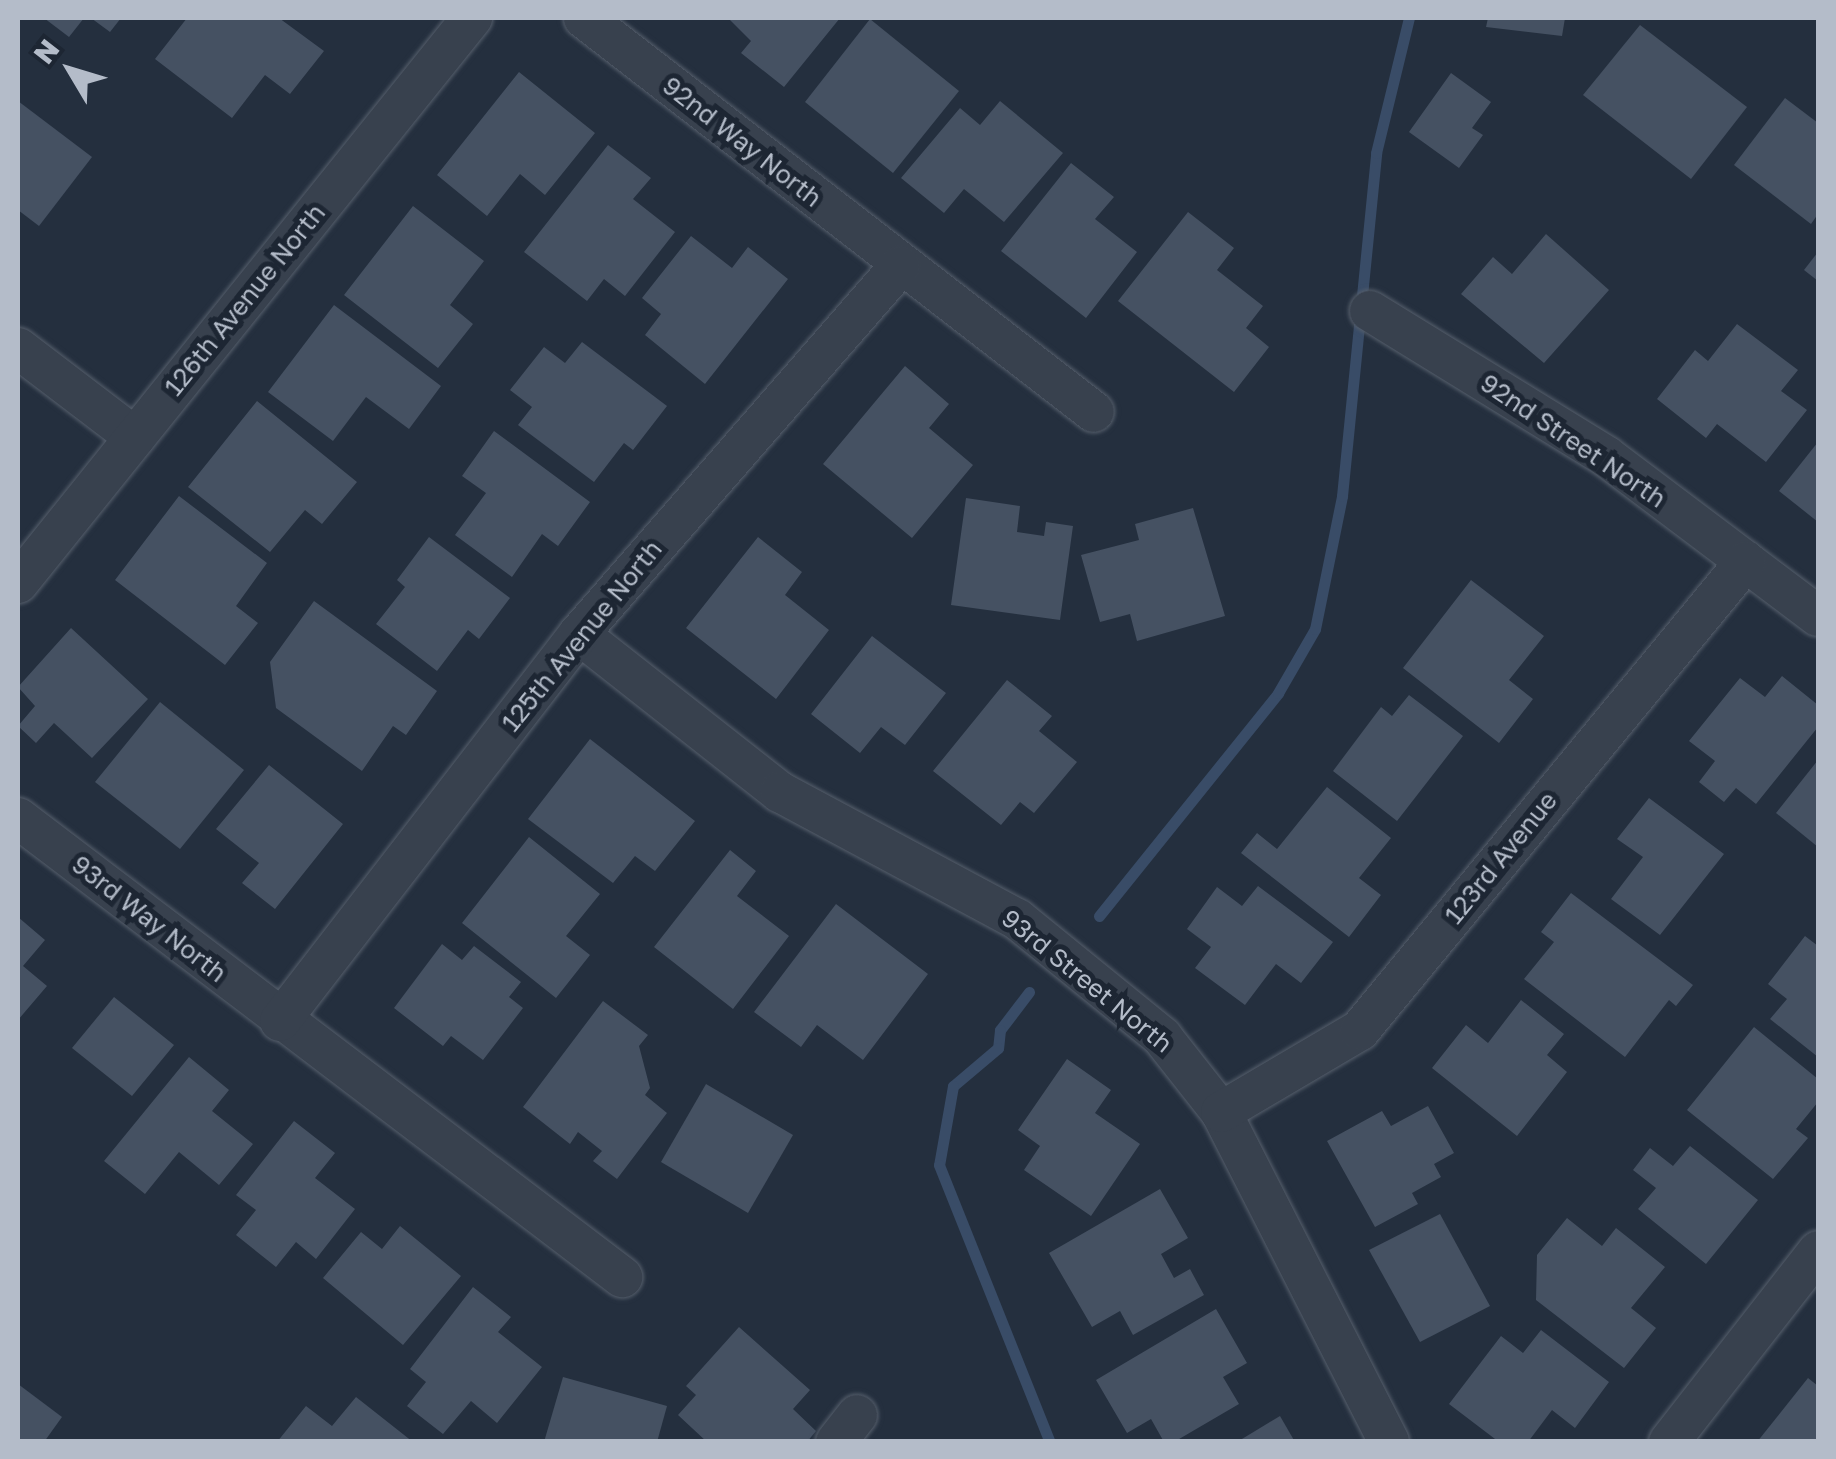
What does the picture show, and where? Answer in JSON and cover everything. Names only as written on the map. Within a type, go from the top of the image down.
[{"type":"street","name":"126th Avenue North","points":[[18,583],[472,18]]},
{"type":"street","name":"92nd Way North","points":[[584,18],[900,266],[1094,412]]},
{"type":"street","name":"125th Avenue North","points":[[280,1021],[579,634],[900,266]]},
{"type":"street","name":"92nd Street North","points":[[1370,311],[1607,456],[1818,616]]},
{"type":"street","points":[[18,348],[135,437]]},
{"type":"street","name":"123rd Avenue","points":[[1221,1112],[1360,1030],[1746,561]]},
{"type":"street","name":"93rd Street North","points":[[579,634],[780,792],[1017,919],[1162,1037],[1221,1112],[1389,1442]]},
{"type":"street","name":"93rd Way North","points":[[18,818],[280,1021],[622,1277]]},
{"type":"street","points":[[1669,1442],[1818,1251]]},
{"type":"building","points":[[44,18],[84,18],[69,37]]},
{"type":"building","points":[[91,18],[121,18],[110,32]]},
{"type":"building","points":[[187,18],[279,18],[324,51],[290,94],[265,75],[232,118],[155,59]]},
{"type":"building","points":[[728,18],[840,18],[784,87],[741,53],[751,41]]},
{"type":"building","points":[[1488,18],[1565,18],[1562,36],[1486,27]]},
{"type":"building","points":[[870,19],[959,91],[893,173],[805,102]]},
{"type":"building","points":[[1640,25],[1747,107],[1691,179],[1583,95]]},
{"type":"building","points":[[519,72],[595,133],[545,195],[520,174],[487,216],[437,175]]},
{"type":"building","points":[[1451,73],[1491,102],[1472,128],[1483,135],[1459,168],[1409,132]]},
{"type":"building","points":[[1785,98],[1818,123],[1818,214],[1811,224],[1734,165]]},
{"type":"building","points":[[18,101],[92,157],[39,226],[18,210]]},
{"type":"building","points":[[1000,101],[1063,153],[1004,222],[964,189],[944,213],[901,178],[960,108],[980,125]]},
{"type":"building","points":[[608,145],[651,178],[633,199],[675,232],[625,296],[604,279],[587,301],[524,252]]},
{"type":"building","points":[[1071,163],[1114,197],[1095,219],[1137,252],[1086,318],[1001,251]]},
{"type":"building","points":[[413,206],[484,261],[450,305],[473,324],[438,368],[344,295]]},
{"type":"building","points":[[1188,212],[1234,248],[1217,270],[1263,306],[1246,328],[1269,347],[1234,392],[1118,301]]},
{"type":"building","points":[[1546,234],[1609,290],[1544,363],[1461,294],[1493,257],[1512,274]]},
{"type":"building","points":[[691,236],[732,268],[748,247],[788,279],[705,384],[645,335],[661,314],[642,298]]},
{"type":"building","points":[[1818,252],[1818,281],[1804,270]]},
{"type":"building","points":[[334,305],[441,386],[409,429],[366,397],[333,441],[268,392]]},
{"type":"building","points":[[1737,324],[1798,370],[1781,391],[1807,410],[1766,462],[1717,424],[1706,438],[1657,399],[1695,350],[1708,361]]},
{"type":"building","points":[[582,342],[667,406],[633,450],[624,443],[594,482],[518,425],[532,407],[510,390],[544,347],[565,363]]},
{"type":"building","points":[[905,366],[949,404],[929,428],[973,465],[912,538],[823,464]]},
{"type":"building","points":[[257,401],[357,482],[322,524],[305,510],[270,552],[188,487]]},
{"type":"building","points":[[494,431],[590,502],[558,546],[542,534],[512,577],[455,535],[486,493],[462,476]]},
{"type":"building","points":[[1818,442],[1818,522],[1779,491]]},
{"type":"building","points":[[179,496],[267,563],[236,606],[258,623],[225,665],[115,580]]},
{"type":"building","points":[[966,498],[1020,506],[1017,532],[1044,536],[1046,522],[1073,526],[1060,620],[951,605]]},
{"type":"building","points":[[1193,508],[1225,616],[1137,641],[1130,614],[1100,622],[1081,555],[1139,540],[1135,524]]},
{"type":"building","points":[[429,537],[510,598],[479,639],[468,630],[437,671],[376,624],[405,587],[397,580]]},
{"type":"building","points":[[758,537],[802,572],[785,595],[829,630],[776,699],[686,628]]},
{"type":"building","points":[[1471,580],[1544,636],[1509,680],[1533,699],[1499,743],[1403,668]]},
{"type":"building","points":[[314,601],[437,691],[406,735],[393,726],[362,771],[276,708],[270,662]]},
{"type":"building","points":[[71,628],[148,699],[92,758],[54,723],[36,743],[18,726],[35,706],[18,687]]},
{"type":"building","points":[[872,636],[946,693],[905,745],[881,727],[860,753],[811,714]]},
{"type":"building","points":[[1782,676],[1818,705],[1818,727],[1756,804],[1736,788],[1724,802],[1699,782],[1715,761],[1689,741],[1740,678],[1765,697]]},
{"type":"building","points":[[1007,680],[1052,716],[1039,731],[1077,762],[1034,813],[1020,802],[1001,825],[933,771]]},
{"type":"building","points":[[1409,695],[1463,736],[1397,821],[1333,771],[1381,707],[1392,716]]},
{"type":"building","points":[[160,702],[244,770],[180,849],[95,782]]},
{"type":"building","points":[[590,739],[695,821],[655,871],[635,856],[613,883],[528,819]]},
{"type":"building","points":[[1818,760],[1818,847],[1776,813]]},
{"type":"building","points":[[269,765],[343,824],[275,909],[242,883],[259,863],[216,829]]},
{"type":"building","points":[[1327,787],[1391,838],[1359,878],[1381,895],[1349,937],[1241,853],[1257,833],[1277,849]]},
{"type":"building","points":[[1649,798],[1724,854],[1660,935],[1611,899],[1643,857],[1617,839]]},
{"type":"building","points":[[529,837],[600,894],[566,936],[590,955],[556,998],[462,923]]},
{"type":"building","points":[[730,850],[756,871],[737,896],[789,936],[733,1009],[654,947]]},
{"type":"building","points":[[1258,886],[1333,942],[1301,983],[1276,964],[1245,1005],[1195,968],[1211,947],[1187,929],[1217,887],[1242,906]]},
{"type":"building","points":[[1571,893],[1693,985],[1676,1006],[1669,1000],[1625,1057],[1524,979],[1554,942],[1541,932]]},
{"type":"building","points":[[836,904],[928,974],[863,1060],[817,1025],[801,1047],[754,1012]]},
{"type":"building","points":[[18,917],[45,940],[23,966],[47,986],[18,1020]]},
{"type":"building","points":[[1805,936],[1818,946],[1818,1057],[1770,1019],[1787,999],[1768,984]]},
{"type":"building","points":[[442,944],[462,960],[474,946],[521,982],[509,997],[523,1008],[483,1060],[451,1036],[443,1046],[394,1008]]},
{"type":"building","points":[[114,997],[174,1045],[132,1096],[72,1048]]},
{"type":"building","points":[[1521,1000],[1564,1034],[1547,1055],[1567,1072],[1517,1136],[1432,1068],[1466,1025],[1488,1043]]},
{"type":"building","points":[[603,1001],[648,1035],[639,1046],[650,1088],[645,1095],[667,1113],[617,1179],[593,1161],[602,1151],[578,1132],[570,1144],[523,1107]]},
{"type":"building","points":[[1754,1027],[1818,1079],[1818,1102],[1796,1129],[1808,1138],[1773,1179],[1687,1110]]},
{"type":"building","points":[[189,1057],[229,1090],[212,1111],[253,1144],[219,1185],[179,1152],[145,1194],[104,1161]]},
{"type":"building","points":[[1067,1059],[1111,1090],[1095,1113],[1140,1144],[1091,1216],[1024,1170],[1040,1146],[1018,1130]]},
{"type":"building","points":[[706,1084],[793,1135],[748,1213],[661,1162]]},
{"type":"building","points":[[1428,1106],[1454,1153],[1434,1164],[1441,1177],[1412,1193],[1418,1204],[1375,1227],[1327,1141],[1382,1111],[1391,1126]]},
{"type":"building","points":[[294,1121],[335,1153],[315,1178],[355,1209],[316,1259],[296,1242],[276,1267],[236,1235],[256,1210],[236,1195]]},
{"type":"building","points":[[1690,1146],[1758,1200],[1706,1264],[1638,1209],[1656,1188],[1633,1170],[1650,1148],[1673,1166]]},
{"type":"building","points":[[1160,1189],[1188,1238],[1161,1254],[1174,1278],[1190,1269],[1204,1295],[1133,1335],[1120,1311],[1092,1327],[1049,1253]]},
{"type":"building","points":[[1440,1214],[1490,1306],[1420,1342],[1369,1250]]},
{"type":"building","points":[[1567,1218],[1602,1246],[1616,1228],[1665,1267],[1631,1308],[1656,1328],[1624,1368],[1536,1300],[1537,1255]]},
{"type":"building","points":[[400,1226],[461,1276],[403,1345],[323,1278],[361,1232],[382,1249]]},
{"type":"building","points":[[473,1287],[511,1317],[498,1332],[542,1367],[497,1423],[471,1401],[443,1434],[407,1406],[426,1382],[410,1369]]},
{"type":"building","points":[[1216,1309],[1247,1363],[1223,1377],[1239,1404],[1174,1442],[1164,1442],[1151,1419],[1127,1433],[1096,1380]]},
{"type":"building","points":[[739,1327],[810,1390],[793,1409],[816,1431],[807,1442],[707,1442],[678,1415],[696,1395],[686,1386]]},
{"type":"building","points":[[1541,1330],[1609,1382],[1575,1428],[1552,1410],[1528,1442],[1499,1442],[1449,1404],[1501,1336],[1523,1353]]},
{"type":"building","points":[[563,1377],[667,1406],[657,1442],[544,1442]]},
{"type":"building","points":[[1808,1378],[1818,1386],[1818,1442],[1757,1442]]},
{"type":"building","points":[[18,1384],[62,1417],[44,1442],[18,1442]]},
{"type":"building","points":[[356,1397],[413,1442],[277,1442],[306,1406],[332,1426]]},
{"type":"building","points":[[1280,1416],[1295,1442],[1237,1442]]},
{"type":"waterway","points":[[1099,916],[1278,693],[1315,629],[1342,496],[1376,153],[1409,18]]},
{"type":"waterway","points":[[1029,992],[1000,1030],[998,1048],[953,1086],[939,1165],[1050,1442]]}]
